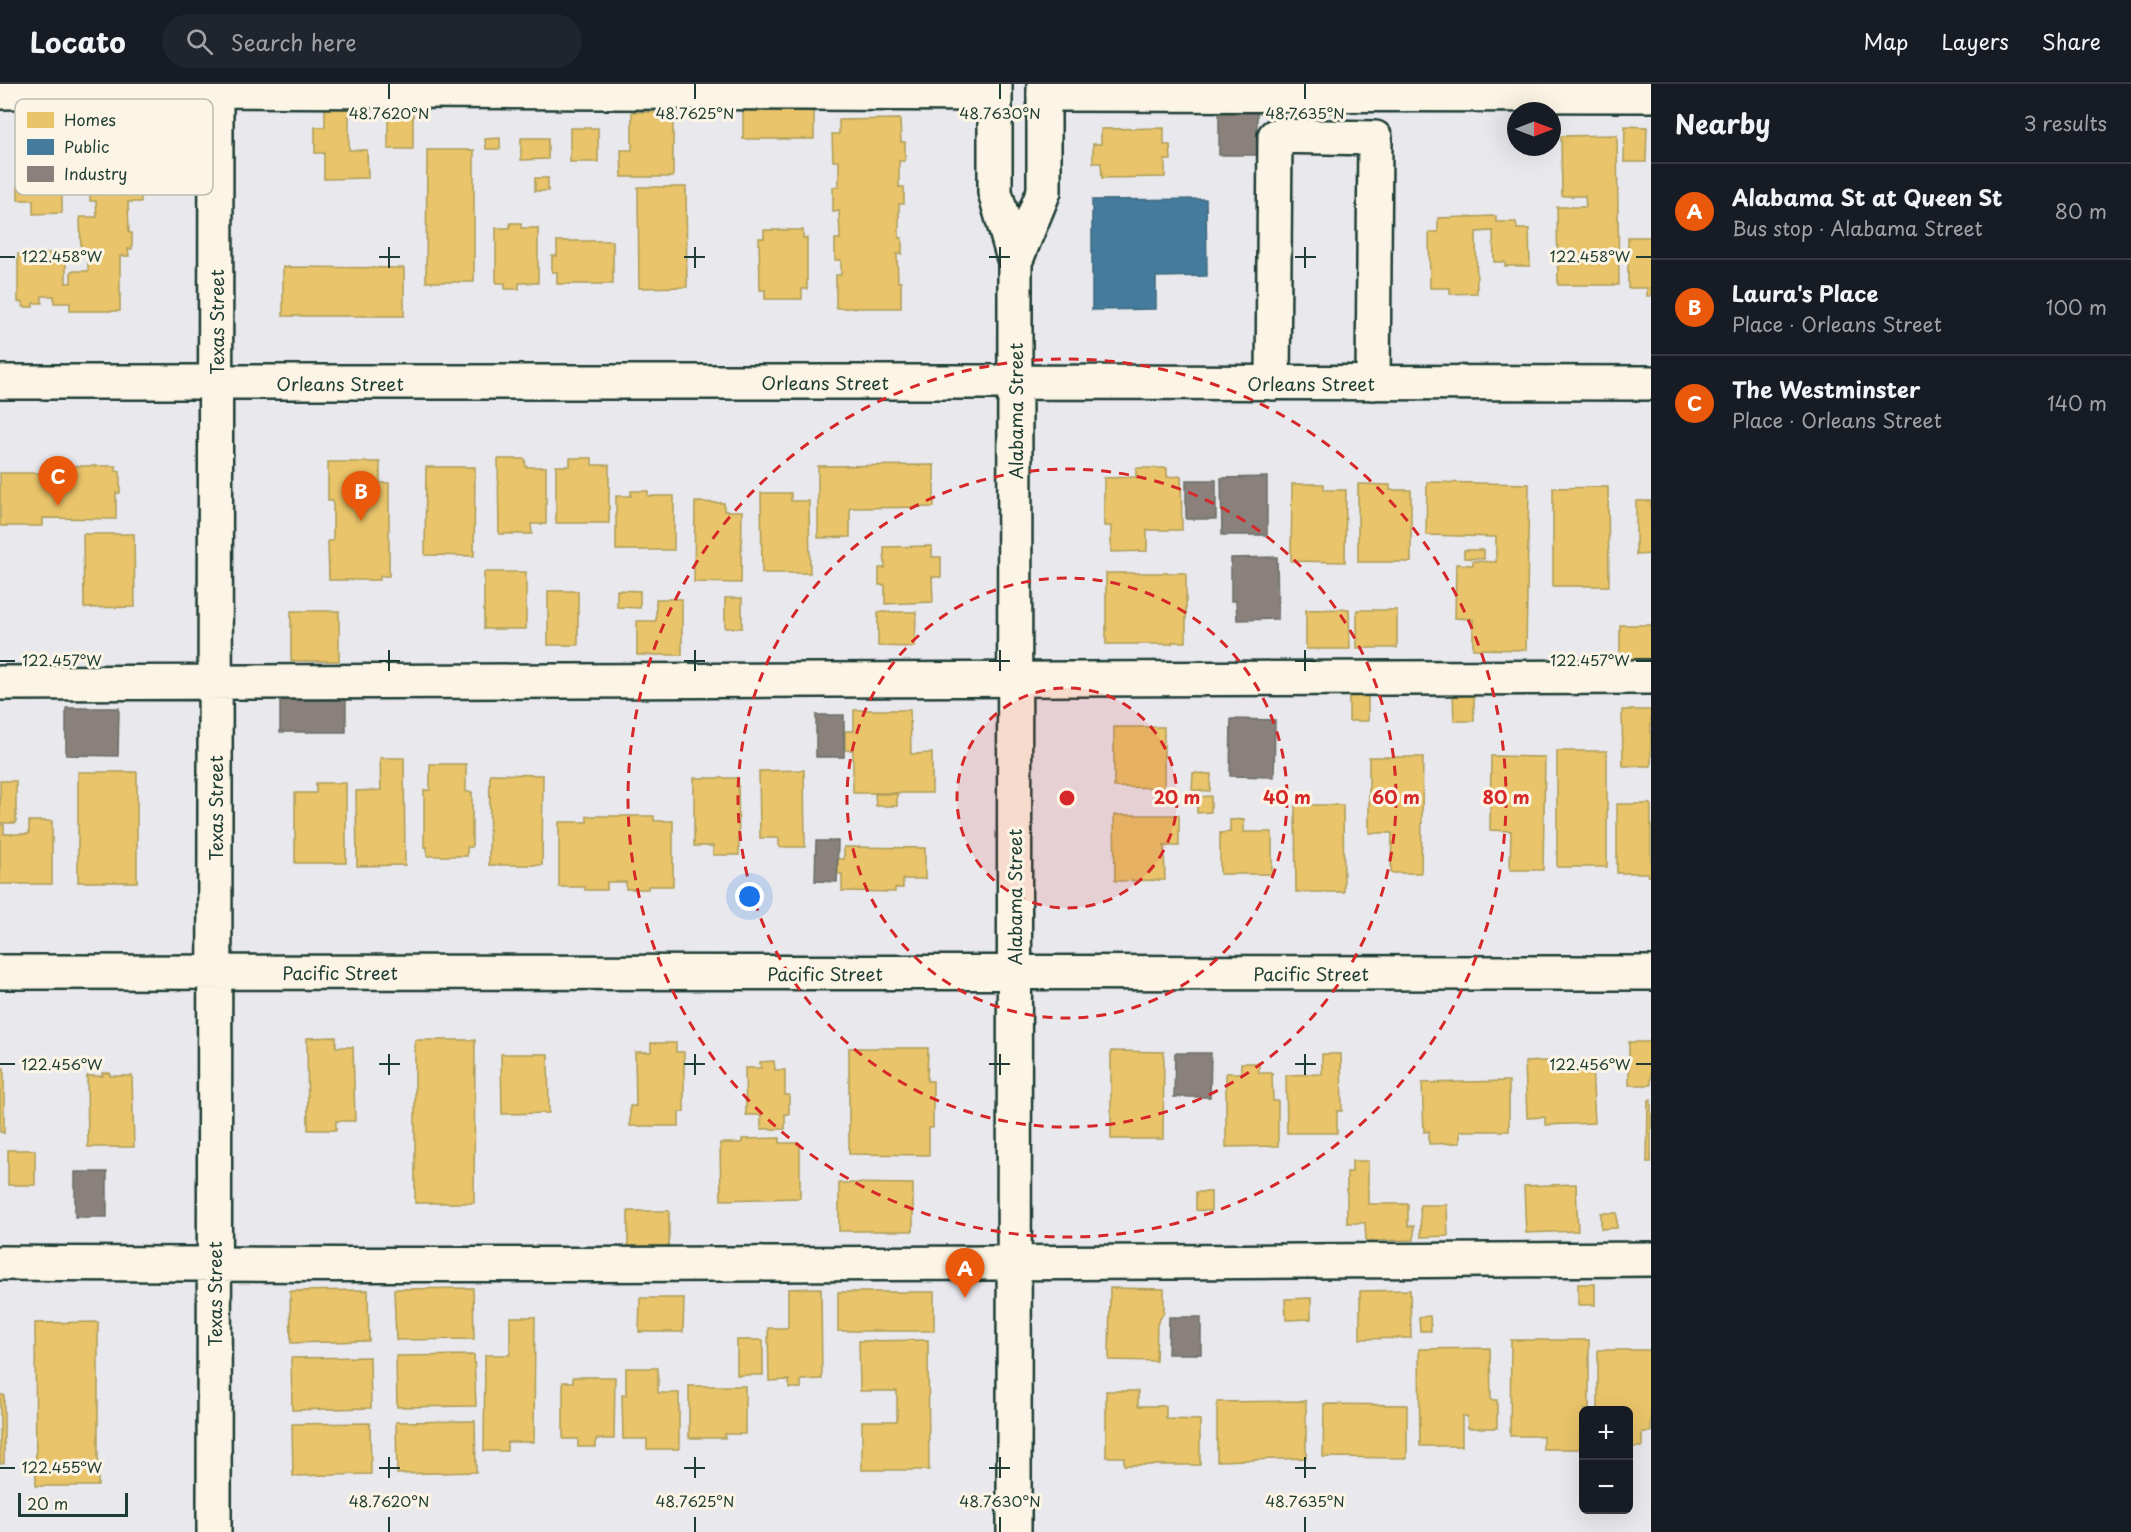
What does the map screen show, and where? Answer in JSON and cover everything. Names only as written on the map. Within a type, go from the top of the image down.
[{"type":"street","points":[[0,92],[216,87],[994,89]]},
{"type":"street","name":"Texas Street","points":[[214,1532],[216,87]]},
{"type":"street","name":"Alabama Street","points":[[994,89],[994,192],[1015,262],[1014,1532]]},
{"type":"street","points":[[1044,89],[1320,94],[1651,95]]},
{"type":"street","name":"Alabama Street","points":[[1015,262],[1044,190],[1044,89]]},
{"type":"street","points":[[1320,94],[1320,137]]},
{"type":"street","points":[[1273,383],[1275,136],[1376,138],[1373,383]]},
{"type":"street","name":"Orleans Street","points":[[0,382],[1651,383]]},
{"type":"street","points":[[0,683],[1651,677]]},
{"type":"street","name":"Pacific Street","points":[[0,972],[1651,973]]},
{"type":"street","points":[[0,1263],[1014,1263],[1651,1259]]},
{"type":"building: Homes","points":[[325,106],[349,106],[349,150],[367,150],[368,178],[324,179],[324,153],[315,153],[315,127],[325,127]]},
{"type":"building: Homes","points":[[743,107],[814,107],[814,139],[743,139]]},
{"type":"building: Homes","points":[[632,112],[673,112],[673,177],[622,177],[621,150],[632,150]]},
{"type":"building: Homes","points":[[388,114],[413,114],[413,149],[388,149]]},
{"type":"building: Homes","points":[[900,119],[901,142],[905,142],[905,161],[899,161],[899,187],[904,187],[904,204],[899,204],[899,238],[902,238],[902,254],[897,254],[898,282],[901,282],[901,308],[836,308],[836,275],[841,275],[841,260],[835,260],[835,239],[840,239],[839,211],[833,212],[833,187],[839,187],[839,161],[833,161],[832,134],[839,134],[839,120]]},
{"type":"building: Homes","points":[[1625,126],[1647,127],[1646,162],[1624,162]]},
{"type":"building: Homes","points":[[570,128],[598,128],[598,162],[570,162]]},
{"type":"building: Homes","points":[[1164,128],[1164,145],[1170,145],[1171,160],[1165,160],[1165,177],[1102,178],[1101,163],[1093,163],[1093,144],[1101,144],[1101,129]]},
{"type":"building: Homes","points":[[1617,135],[1619,285],[1558,285],[1557,207],[1586,207],[1585,196],[1562,196],[1561,136]]},
{"type":"building: Homes","points":[[500,138],[500,149],[486,149],[485,139]]},
{"type":"building: Homes","points":[[521,138],[548,138],[548,159],[521,160]]},
{"type":"building: Homes","points":[[427,150],[474,150],[474,282],[426,282]]},
{"type":"building: Homes","points":[[535,178],[548,178],[548,191],[535,191]]},
{"type":"building: Homes","points":[[638,187],[686,187],[687,287],[639,288]]},
{"type":"building: Homes","points":[[18,195],[62,195],[62,213],[33,214],[33,200],[18,200]]},
{"type":"building: Homes","points":[[90,195],[141,195],[141,202],[128,202],[132,249],[128,249],[129,256],[120,256],[120,311],[70,311],[70,303],[54,303],[54,296],[42,296],[42,303],[33,303],[33,307],[23,307],[23,302],[18,302],[18,254],[66,253],[66,283],[71,283],[71,271],[88,271],[88,255],[81,255],[80,217],[97,217],[96,201],[90,201]]},
{"type":"building: Homes","points":[[1496,216],[1496,222],[1516,222],[1517,229],[1529,229],[1530,266],[1505,266],[1505,262],[1494,262],[1493,231],[1476,232],[1477,293],[1450,294],[1450,288],[1430,288],[1429,232],[1438,232],[1438,218]]},
{"type":"building: Homes","points":[[510,223],[521,223],[521,228],[538,228],[538,283],[519,283],[519,289],[505,289],[505,283],[496,283],[496,228],[510,228]]},
{"type":"building: Homes","points":[[764,230],[803,230],[803,238],[807,238],[807,289],[802,289],[802,299],[765,299],[765,290],[760,290],[759,238],[764,238]]},
{"type":"building: Homes","points":[[1628,237],[1651,237],[1651,296],[1647,296],[1647,288],[1628,288]]},
{"type":"building: Homes","points":[[557,241],[613,241],[613,284],[557,284],[557,272],[552,272],[552,256],[557,256]]},
{"type":"building: Homes","points":[[283,267],[404,268],[404,316],[283,316]]},
{"type":"building: Homes","points":[[570,458],[592,458],[592,465],[609,465],[609,523],[556,523],[556,466],[570,466]]},
{"type":"building: Homes","points":[[498,459],[525,459],[526,467],[546,467],[546,524],[531,524],[532,534],[499,534]]},
{"type":"building: Homes","points":[[328,462],[380,462],[380,483],[389,483],[389,576],[380,576],[380,580],[329,580],[328,541],[333,541],[333,501],[328,501]]},
{"type":"building: Homes","points":[[934,465],[934,507],[850,508],[850,537],[818,538],[818,466]]},
{"type":"building: Homes","points":[[42,466],[116,466],[116,471],[120,471],[120,493],[116,493],[116,519],[43,518],[43,526],[0,526],[0,473],[42,473]]},
{"type":"building: Homes","points":[[426,467],[475,467],[474,556],[425,555]]},
{"type":"building: Homes","points":[[1136,468],[1167,468],[1167,477],[1181,476],[1182,530],[1147,530],[1147,551],[1111,552],[1111,526],[1104,526],[1104,478],[1136,477]]},
{"type":"building: Homes","points":[[1427,482],[1529,484],[1526,650],[1473,649],[1473,619],[1455,618],[1456,564],[1473,565],[1473,561],[1496,562],[1496,537],[1426,535]]},
{"type":"building: Homes","points":[[1292,484],[1324,484],[1324,490],[1346,490],[1345,562],[1291,561]]},
{"type":"building: Homes","points":[[1358,484],[1390,485],[1390,490],[1411,490],[1411,562],[1358,562]]},
{"type":"building: Homes","points":[[1608,487],[1609,586],[1553,586],[1553,488]]},
{"type":"building: Homes","points":[[631,491],[648,491],[648,496],[674,496],[674,550],[616,550],[616,496],[631,496]]},
{"type":"building: Homes","points":[[761,493],[791,493],[791,501],[809,501],[810,573],[762,573]]},
{"type":"building: Homes","points":[[1636,501],[1651,501],[1651,554],[1636,555]]},
{"type":"building: Homes","points":[[695,502],[724,503],[724,511],[742,511],[741,583],[694,582]]},
{"type":"building: Homes","points":[[83,534],[134,534],[135,607],[84,608]]},
{"type":"building: Homes","points":[[932,546],[932,557],[941,557],[941,577],[932,577],[933,602],[885,604],[885,585],[879,585],[879,568],[885,568],[884,547]]},
{"type":"building: Homes","points":[[1464,550],[1484,550],[1484,559],[1464,558]]},
{"type":"building: Homes","points":[[484,572],[526,572],[526,629],[484,629]]},
{"type":"building: Homes","points":[[1106,573],[1186,573],[1186,642],[1106,644]]},
{"type":"building: Homes","points":[[617,590],[640,591],[640,608],[617,607]]},
{"type":"building: Homes","points":[[548,591],[578,591],[578,645],[548,645]]},
{"type":"building: Homes","points":[[725,598],[742,598],[742,628],[725,628]]},
{"type":"building: Homes","points":[[656,599],[682,599],[682,655],[637,655],[637,621],[656,621]]},
{"type":"building: Homes","points":[[1349,609],[1350,649],[1306,649],[1306,610]]},
{"type":"building: Homes","points":[[1357,610],[1397,610],[1397,648],[1357,648]]},
{"type":"building: Homes","points":[[291,611],[339,611],[339,661],[291,661]]},
{"type":"building: Homes","points":[[878,612],[916,612],[915,647],[878,646]]},
{"type":"building: Homes","points":[[1620,625],[1651,625],[1651,659],[1620,659]]},
{"type":"building: Homes","points":[[1349,693],[1368,693],[1368,721],[1349,721]]},
{"type":"building: Homes","points":[[1453,693],[1474,693],[1474,721],[1454,721]]},
{"type":"building: Homes","points":[[854,710],[910,710],[911,754],[932,753],[932,793],[853,793],[853,750],[845,750],[845,731],[854,731]]},
{"type":"building: Homes","points":[[1622,710],[1651,710],[1651,766],[1623,766]]},
{"type":"building: Homes","points":[[1114,727],[1164,727],[1164,788],[1114,787]]},
{"type":"building: Homes","points":[[1557,751],[1607,751],[1607,867],[1557,867]]},
{"type":"building: Homes","points":[[1491,756],[1545,757],[1543,870],[1510,870],[1511,831],[1490,830]]},
{"type":"building: Homes","points":[[1369,757],[1423,757],[1421,873],[1391,873],[1392,833],[1369,833]]},
{"type":"building: Homes","points":[[380,758],[404,758],[405,865],[357,866],[356,791],[381,790]]},
{"type":"building: Homes","points":[[430,764],[466,764],[466,792],[472,792],[472,847],[467,847],[467,856],[427,856],[427,847],[424,847],[424,790],[430,790]]},
{"type":"building: Homes","points":[[804,770],[805,847],[779,847],[779,838],[760,838],[759,771]]},
{"type":"building: Homes","points":[[78,772],[137,772],[137,882],[78,882]]},
{"type":"building: Homes","points":[[1193,773],[1211,774],[1210,791],[1192,790]]},
{"type":"building: Homes","points":[[490,774],[543,775],[542,865],[489,865]]},
{"type":"building: Homes","points":[[694,778],[738,778],[739,855],[713,855],[713,846],[694,846]]},
{"type":"building: Homes","points":[[0,781],[16,781],[16,823],[0,823]]},
{"type":"building: Homes","points":[[316,783],[346,783],[346,863],[295,863],[295,793],[316,793]]},
{"type":"building: Homes","points":[[875,794],[897,794],[897,806],[876,806]]},
{"type":"building: Homes","points":[[1211,796],[1211,812],[1197,813],[1197,797]]},
{"type":"building: Homes","points":[[1617,804],[1651,804],[1651,876],[1648,876],[1648,873],[1617,873]]},
{"type":"building: Homes","points":[[1295,805],[1343,805],[1344,892],[1296,892]]},
{"type":"building: Homes","points":[[1114,815],[1179,815],[1179,846],[1164,846],[1165,880],[1115,881]]},
{"type":"building: Homes","points":[[587,816],[654,816],[654,821],[673,821],[673,886],[626,889],[626,882],[607,882],[607,890],[559,887],[559,822],[587,822]]},
{"type":"building: Homes","points":[[1244,819],[1244,832],[1272,832],[1272,874],[1220,874],[1220,833],[1230,832],[1230,820]]},
{"type":"building: Homes","points":[[29,821],[52,821],[52,884],[0,884],[0,825],[4,825],[4,834],[29,834]]},
{"type":"building: Homes","points":[[844,847],[925,848],[925,879],[903,879],[903,888],[895,888],[895,892],[842,891],[842,874],[838,874],[838,859],[844,859]]},
{"type":"building: Homes","points":[[336,1037],[336,1047],[353,1047],[355,1121],[336,1121],[336,1130],[308,1130],[307,1038]]},
{"type":"building: Homes","points":[[415,1040],[475,1040],[474,1203],[415,1203]]},
{"type":"building: Homes","points":[[1629,1042],[1651,1042],[1651,1085],[1629,1085]]},
{"type":"building: Homes","points":[[651,1043],[676,1043],[676,1052],[684,1052],[684,1112],[679,1112],[679,1126],[630,1126],[630,1106],[636,1106],[635,1052],[651,1052]]},
{"type":"building: Homes","points":[[849,1048],[928,1048],[927,1081],[933,1081],[933,1128],[929,1128],[929,1155],[849,1154]]},
{"type":"building: Homes","points":[[1111,1051],[1164,1052],[1163,1139],[1111,1139]]},
{"type":"building: Homes","points":[[501,1054],[548,1054],[549,1113],[502,1114]]},
{"type":"building: Homes","points":[[1322,1054],[1341,1054],[1342,1111],[1337,1111],[1337,1133],[1287,1133],[1286,1075],[1322,1074]]},
{"type":"building: Homes","points":[[1565,1060],[1565,1067],[1592,1066],[1595,1123],[1545,1125],[1545,1117],[1527,1118],[1525,1062]]},
{"type":"building: Homes","points":[[774,1061],[775,1070],[785,1070],[785,1095],[789,1095],[789,1114],[785,1114],[785,1129],[761,1129],[761,1115],[746,1115],[745,1068],[761,1068],[760,1062]]},
{"type":"building: Homes","points":[[1241,1063],[1259,1063],[1259,1073],[1272,1073],[1273,1101],[1278,1101],[1278,1146],[1226,1147],[1226,1073],[1241,1073]]},
{"type":"building: Homes","points":[[0,1068],[4,1068],[4,1133],[0,1132]]},
{"type":"building: Homes","points":[[102,1073],[110,1073],[110,1076],[132,1076],[134,1147],[88,1147],[87,1076],[103,1076]]},
{"type":"building: Homes","points":[[1509,1081],[1509,1131],[1460,1131],[1460,1143],[1429,1144],[1429,1131],[1424,1132],[1422,1083]]},
{"type":"building: Homes","points":[[1648,1100],[1651,1100],[1651,1162],[1647,1162]]},
{"type":"building: Homes","points":[[780,1138],[780,1143],[800,1143],[800,1198],[721,1200],[720,1143],[742,1143],[742,1139]]},
{"type":"building: Homes","points":[[8,1150],[35,1150],[35,1185],[8,1185]]},
{"type":"building: Homes","points":[[1352,1161],[1368,1161],[1368,1204],[1408,1204],[1408,1226],[1414,1226],[1414,1240],[1366,1241],[1365,1223],[1347,1223],[1347,1172],[1352,1172]]},
{"type":"building: Homes","points":[[839,1183],[913,1184],[913,1231],[839,1231]]},
{"type":"building: Homes","points":[[1576,1184],[1578,1231],[1526,1233],[1524,1186]]},
{"type":"building: Homes","points":[[1196,1192],[1211,1192],[1211,1211],[1196,1210]]},
{"type":"building: Homes","points":[[1420,1205],[1447,1205],[1448,1236],[1421,1237]]},
{"type":"building: Homes","points":[[628,1211],[669,1211],[669,1248],[628,1248]]},
{"type":"building: Homes","points":[[1601,1213],[1617,1213],[1617,1228],[1601,1229]]},
{"type":"building: Homes","points":[[1578,1284],[1595,1284],[1595,1305],[1578,1305]]},
{"type":"building: Homes","points":[[473,1288],[474,1339],[396,1340],[394,1289]]},
{"type":"building: Homes","points":[[821,1288],[822,1379],[801,1380],[801,1388],[789,1388],[789,1380],[769,1381],[768,1328],[788,1328],[788,1289]]},
{"type":"building: Homes","points":[[1110,1288],[1164,1289],[1164,1312],[1157,1324],[1156,1361],[1109,1360]]},
{"type":"building: Homes","points":[[368,1290],[369,1341],[291,1343],[290,1291]]},
{"type":"building: Homes","points":[[1410,1290],[1411,1338],[1360,1339],[1360,1291]]},
{"type":"building: Homes","points":[[838,1292],[934,1292],[934,1331],[838,1331]]},
{"type":"building: Homes","points":[[640,1298],[684,1298],[683,1332],[639,1332]]},
{"type":"building: Homes","points":[[1311,1298],[1311,1319],[1286,1320],[1285,1299]]},
{"type":"building: Homes","points":[[1430,1316],[1431,1331],[1420,1331],[1419,1317]]},
{"type":"building: Homes","points":[[510,1317],[535,1317],[534,1442],[507,1442],[507,1451],[484,1451],[485,1355],[510,1355]]},
{"type":"building: Homes","points":[[98,1322],[98,1486],[36,1486],[35,1323]]},
{"type":"building: Homes","points":[[737,1340],[763,1340],[763,1375],[737,1375]]},
{"type":"building: Homes","points":[[928,1340],[929,1470],[862,1470],[862,1421],[897,1421],[897,1391],[860,1391],[859,1341]]},
{"type":"building: Homes","points":[[1511,1340],[1589,1340],[1589,1406],[1579,1406],[1579,1449],[1543,1449],[1543,1436],[1510,1436]]},
{"type":"building: Homes","points":[[1490,1348],[1491,1400],[1497,1400],[1497,1428],[1468,1428],[1467,1416],[1462,1416],[1462,1446],[1420,1446],[1419,1349]]},
{"type":"building: Homes","points":[[1598,1350],[1651,1350],[1651,1432],[1642,1432],[1642,1447],[1633,1447],[1633,1406],[1598,1406]]},
{"type":"building: Homes","points":[[474,1355],[476,1406],[397,1407],[396,1356]]},
{"type":"building: Homes","points":[[370,1357],[371,1408],[292,1410],[291,1358]]},
{"type":"building: Homes","points":[[626,1368],[658,1368],[658,1393],[679,1393],[679,1449],[647,1449],[647,1439],[623,1439],[622,1395],[626,1395]]},
{"type":"building: Homes","points":[[573,1377],[615,1377],[614,1439],[596,1439],[596,1447],[578,1447],[578,1439],[563,1439],[563,1382],[573,1382]]},
{"type":"building: Homes","points":[[689,1386],[745,1386],[745,1434],[725,1434],[725,1438],[689,1438]]},
{"type":"building: Homes","points":[[1106,1391],[1138,1391],[1138,1406],[1166,1406],[1166,1419],[1200,1420],[1200,1465],[1124,1465],[1124,1457],[1106,1457]]},
{"type":"building: Homes","points":[[0,1395],[4,1395],[4,1463],[0,1463]]},
{"type":"building: Homes","points":[[1306,1401],[1306,1458],[1217,1461],[1217,1402]]},
{"type":"building: Homes","points":[[1324,1404],[1407,1405],[1407,1458],[1323,1457]]},
{"type":"building: Homes","points":[[475,1421],[476,1472],[397,1474],[396,1422]]},
{"type":"building: Homes","points":[[370,1423],[371,1474],[293,1476],[292,1424]]},
{"type":"building: Public","points":[[1206,199],[1207,276],[1156,277],[1156,309],[1092,310],[1092,200]]},
{"type":"building: Industry","points":[[1219,108],[1257,108],[1257,155],[1219,155]]},
{"type":"building: Industry","points":[[1267,477],[1267,535],[1222,535],[1221,478]]},
{"type":"building: Industry","points":[[1186,480],[1216,480],[1216,519],[1186,519]]},
{"type":"building: Industry","points":[[1277,557],[1278,619],[1237,620],[1236,601],[1231,601],[1231,558]]},
{"type":"building: Industry","points":[[280,691],[346,691],[346,732],[280,732]]},
{"type":"building: Industry","points":[[66,708],[119,708],[118,756],[66,755]]},
{"type":"building: Industry","points":[[816,715],[844,715],[844,757],[816,757]]},
{"type":"building: Industry","points":[[1231,719],[1275,720],[1274,777],[1230,776]]},
{"type":"building: Industry","points":[[816,841],[838,841],[837,882],[815,881]]},
{"type":"building: Industry","points":[[1175,1053],[1211,1053],[1210,1097],[1174,1097]]},
{"type":"building: Industry","points":[[75,1172],[107,1172],[107,1217],[75,1217]]},
{"type":"building: Industry","points":[[1169,1317],[1201,1317],[1201,1354],[1168,1354]]},
{"type":"place","name":"The Westminster","points":[[58,506]]},
{"type":"place","name":"Laura's Place","points":[[361,521]]},
{"type":"place","name":"Alabama St at Queen St","points":[[965,1298]]}]
